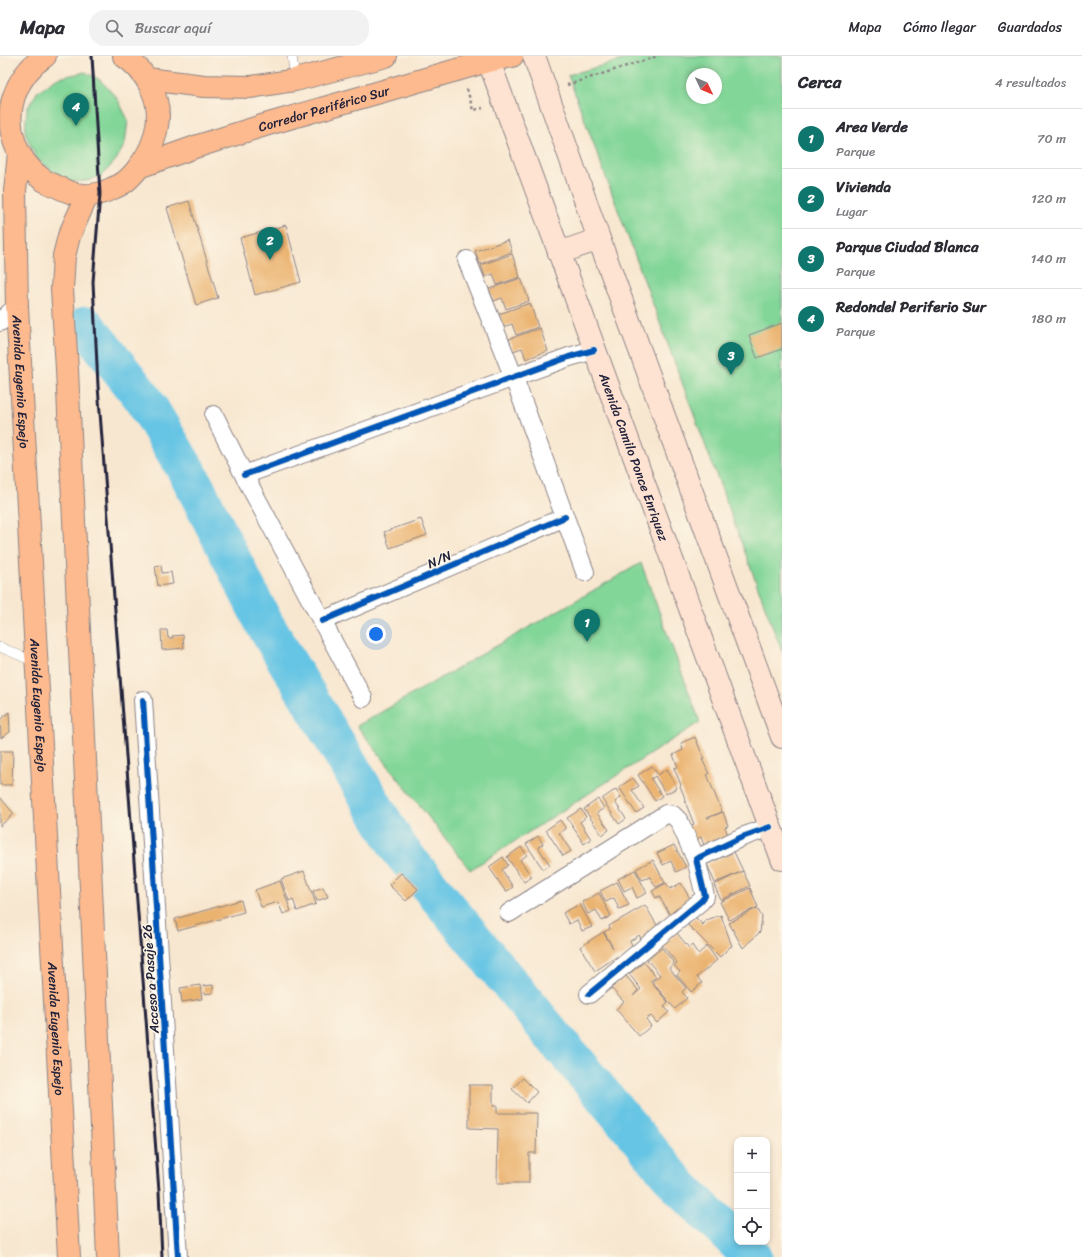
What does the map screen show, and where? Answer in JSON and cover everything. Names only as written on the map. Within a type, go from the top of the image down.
[{"type":"main road","name":"Avenida Eugenio Espejo","points":[[45,56],[37,61],[25,73],[17,88],[12,104],[10,142],[15,190],[17,306],[69,1257]]},
{"type":"main road","points":[[10,142],[30,168],[43,180],[72,193],[87,196],[100,194],[126,182],[149,153],[155,138],[158,123],[154,93],[147,79],[137,66],[124,56]]},
{"type":"main road","points":[[147,79],[204,86],[251,87],[295,80],[386,56]]},
{"type":"main road","name":"Corredor Periférico Sur","points":[[139,167],[198,146],[265,125],[487,59],[512,56]]},
{"type":"main road","points":[[534,56],[599,239],[782,736]]},
{"type":"main road","name":"Avenida Camilo Ponce Enriquez","points":[[487,59],[782,859]]},
{"type":"main road","points":[[87,196],[68,236],[64,256],[62,289],[108,1257]]},
{"type":"main road","points":[[559,253],[599,239]]},
{"type":"street","points":[[467,260],[514,378],[585,572]]},
{"type":"street","points":[[0,322],[17,306]]},
{"type":"street","points":[[244,475],[569,357],[594,350]]},
{"type":"street","points":[[214,415],[244,475],[363,698]]},
{"type":"street","name":"N/N","points":[[322,621],[565,517]]},
{"type":"street","name":"Acceso a Pasaje 26","points":[[143,700],[178,1257]]},
{"type":"street","points":[[509,913],[666,814],[673,815],[679,821],[696,859],[705,896],[702,901],[589,994]]},
{"type":"street","points":[[696,859],[742,837],[770,827]]},
{"type":"lane","points":[[292,56],[295,80]]},
{"type":"lane","points":[[0,647],[36,663]]},
{"type":"green space","points":[[637,56],[782,56],[782,652],[568,75]]},
{"type":"green space","points":[[85,72],[100,80],[117,98],[128,120],[125,144],[116,160],[102,175],[87,181],[72,182],[56,174],[36,158],[25,133],[27,109],[38,91],[58,78]]},
{"type":"green space","points":[[641,563],[700,722],[470,870],[357,726]]},
{"type":"building","points":[[189,201],[218,298],[196,305],[167,208]]},
{"type":"building","points":[[286,225],[301,282],[255,295],[240,238]]},
{"type":"building","points":[[508,240],[512,252],[480,264],[475,251]]},
{"type":"building","points":[[512,254],[520,277],[497,285],[493,274],[485,277],[481,265]]},
{"type":"building","points":[[521,278],[529,301],[506,309],[502,298],[494,301],[489,289]]},
{"type":"building","points":[[530,303],[538,327],[516,335],[512,324],[503,327],[499,314]]},
{"type":"building","points":[[782,323],[782,349],[757,358],[749,335]]},
{"type":"building","points":[[540,328],[548,351],[526,359],[522,348],[513,351],[509,339]]},
{"type":"building","points":[[421,519],[427,535],[390,548],[384,532]]},
{"type":"building","points":[[161,565],[162,573],[171,572],[173,584],[158,586],[155,566]]},
{"type":"building","points":[[161,630],[167,630],[168,638],[183,635],[184,648],[162,650]]},
{"type":"building","points":[[9,712],[10,732],[1,738],[0,720]]},
{"type":"building","points":[[695,737],[704,759],[702,759],[709,774],[707,774],[722,812],[707,818],[723,812],[728,826],[725,827],[729,838],[705,848],[701,837],[692,841],[686,827],[694,824],[674,768],[678,767],[673,755],[683,750],[681,743]]},
{"type":"building","points":[[0,751],[13,751],[12,785],[0,785]]},
{"type":"building","points":[[652,766],[658,775],[667,769],[677,788],[666,794],[655,776],[651,779],[662,796],[655,801],[638,775]]},
{"type":"building","points":[[633,778],[639,786],[632,790],[644,808],[636,813],[619,787]]},
{"type":"building","points":[[616,789],[621,797],[615,802],[626,819],[619,824],[602,799]]},
{"type":"building","points":[[0,797],[14,814],[0,826]]},
{"type":"building","points":[[598,799],[604,808],[597,813],[609,830],[602,835],[584,809]]},
{"type":"building","points":[[581,809],[586,817],[580,822],[591,839],[584,844],[567,818]]},
{"type":"building","points":[[560,820],[566,829],[559,833],[571,851],[563,856],[546,830]]},
{"type":"building","points":[[538,836],[543,844],[538,847],[550,865],[543,869],[526,844]]},
{"type":"building","points":[[674,845],[686,867],[676,872],[671,861],[663,865],[657,853]]},
{"type":"building","points":[[521,847],[527,855],[520,860],[532,877],[524,882],[507,857]]},
{"type":"building","points":[[734,852],[743,871],[715,883],[707,864]]},
{"type":"building","points":[[503,857],[508,865],[502,870],[513,887],[506,892],[489,867]]},
{"type":"building","points":[[653,860],[665,883],[656,887],[650,877],[642,880],[636,869]]},
{"type":"building","points":[[635,870],[647,893],[637,898],[632,887],[624,891],[618,879]]},
{"type":"building","points":[[304,871],[316,904],[297,911],[293,899],[289,901],[281,879]]},
{"type":"building","points":[[743,871],[750,886],[721,900],[714,885]]},
{"type":"building","points":[[401,873],[418,889],[406,901],[389,885]]},
{"type":"building","points":[[280,881],[291,911],[283,914],[278,902],[261,907],[255,890]]},
{"type":"building","points":[[617,882],[629,905],[619,909],[614,898],[606,902],[600,891]]},
{"type":"building","points":[[666,883],[670,889],[681,883],[692,902],[670,915],[659,896],[656,898],[652,891]]},
{"type":"building","points":[[323,887],[328,897],[317,901],[313,891]]},
{"type":"building","points":[[750,888],[758,907],[729,920],[720,902]]},
{"type":"building","points":[[599,893],[611,916],[602,921],[596,910],[588,914],[582,902]]},
{"type":"building","points":[[241,900],[244,912],[178,931],[175,919]]},
{"type":"building","points":[[580,904],[592,927],[582,931],[577,920],[569,924],[563,913]]},
{"type":"building","points":[[645,905],[661,932],[643,943],[639,935],[630,941],[634,949],[619,958],[618,956],[595,971],[580,947],[603,932],[613,948],[604,932],[610,929],[609,926]]},
{"type":"building","points":[[757,908],[762,917],[760,932],[743,948],[729,923]]},
{"type":"building","points":[[721,915],[732,946],[720,957],[688,925],[695,917],[703,925],[706,920]]},
{"type":"building","points":[[677,933],[689,948],[692,945],[698,954],[707,946],[717,960],[697,977],[702,983],[691,992],[677,975],[680,972],[674,965],[677,963],[662,945]]},
{"type":"building","points":[[662,948],[674,963],[669,968],[686,988],[682,992],[687,998],[675,1009],[652,982],[660,975],[647,960]]},
{"type":"building","points":[[644,962],[656,977],[650,981],[668,1002],[664,1006],[669,1012],[657,1023],[651,1016],[646,1019],[651,1026],[639,1036],[616,1009],[624,1002],[611,988],[626,976],[638,990],[633,996],[641,989],[629,974]]},
{"type":"building","points":[[200,985],[202,999],[182,1002],[180,988]]},
{"type":"building","points":[[213,985],[213,993],[204,994],[203,986]]},
{"type":"building","points":[[523,1078],[537,1092],[527,1103],[512,1089]]},
{"type":"building","points":[[469,1085],[493,1085],[493,1106],[497,1106],[497,1113],[537,1113],[536,1153],[529,1153],[529,1183],[497,1183],[498,1129],[469,1128]]},
{"type":"waterway","points":[[86,326],[143,398],[189,475],[264,623],[400,850],[680,1187],[752,1257]]},
{"type":"railway","points":[[92,56],[100,194],[93,282],[98,386],[159,1191],[162,1257]]},
{"type":"cycle path","points":[[244,475],[569,357],[594,350]]},
{"type":"cycle path","points":[[322,621],[565,517]]},
{"type":"cycle path","points":[[143,700],[178,1257]]},
{"type":"cycle path","points":[[589,994],[701,901],[705,896],[696,859],[742,837],[770,827]]},
{"type":"place","name":"Redondel Periferio Sur","points":[[76,126]]},
{"type":"place","name":"Vivienda","points":[[270,260]]},
{"type":"place","name":"Parque Ciudad Blanca","points":[[731,375]]},
{"type":"place","name":"Area Verde","points":[[587,642]]}]
